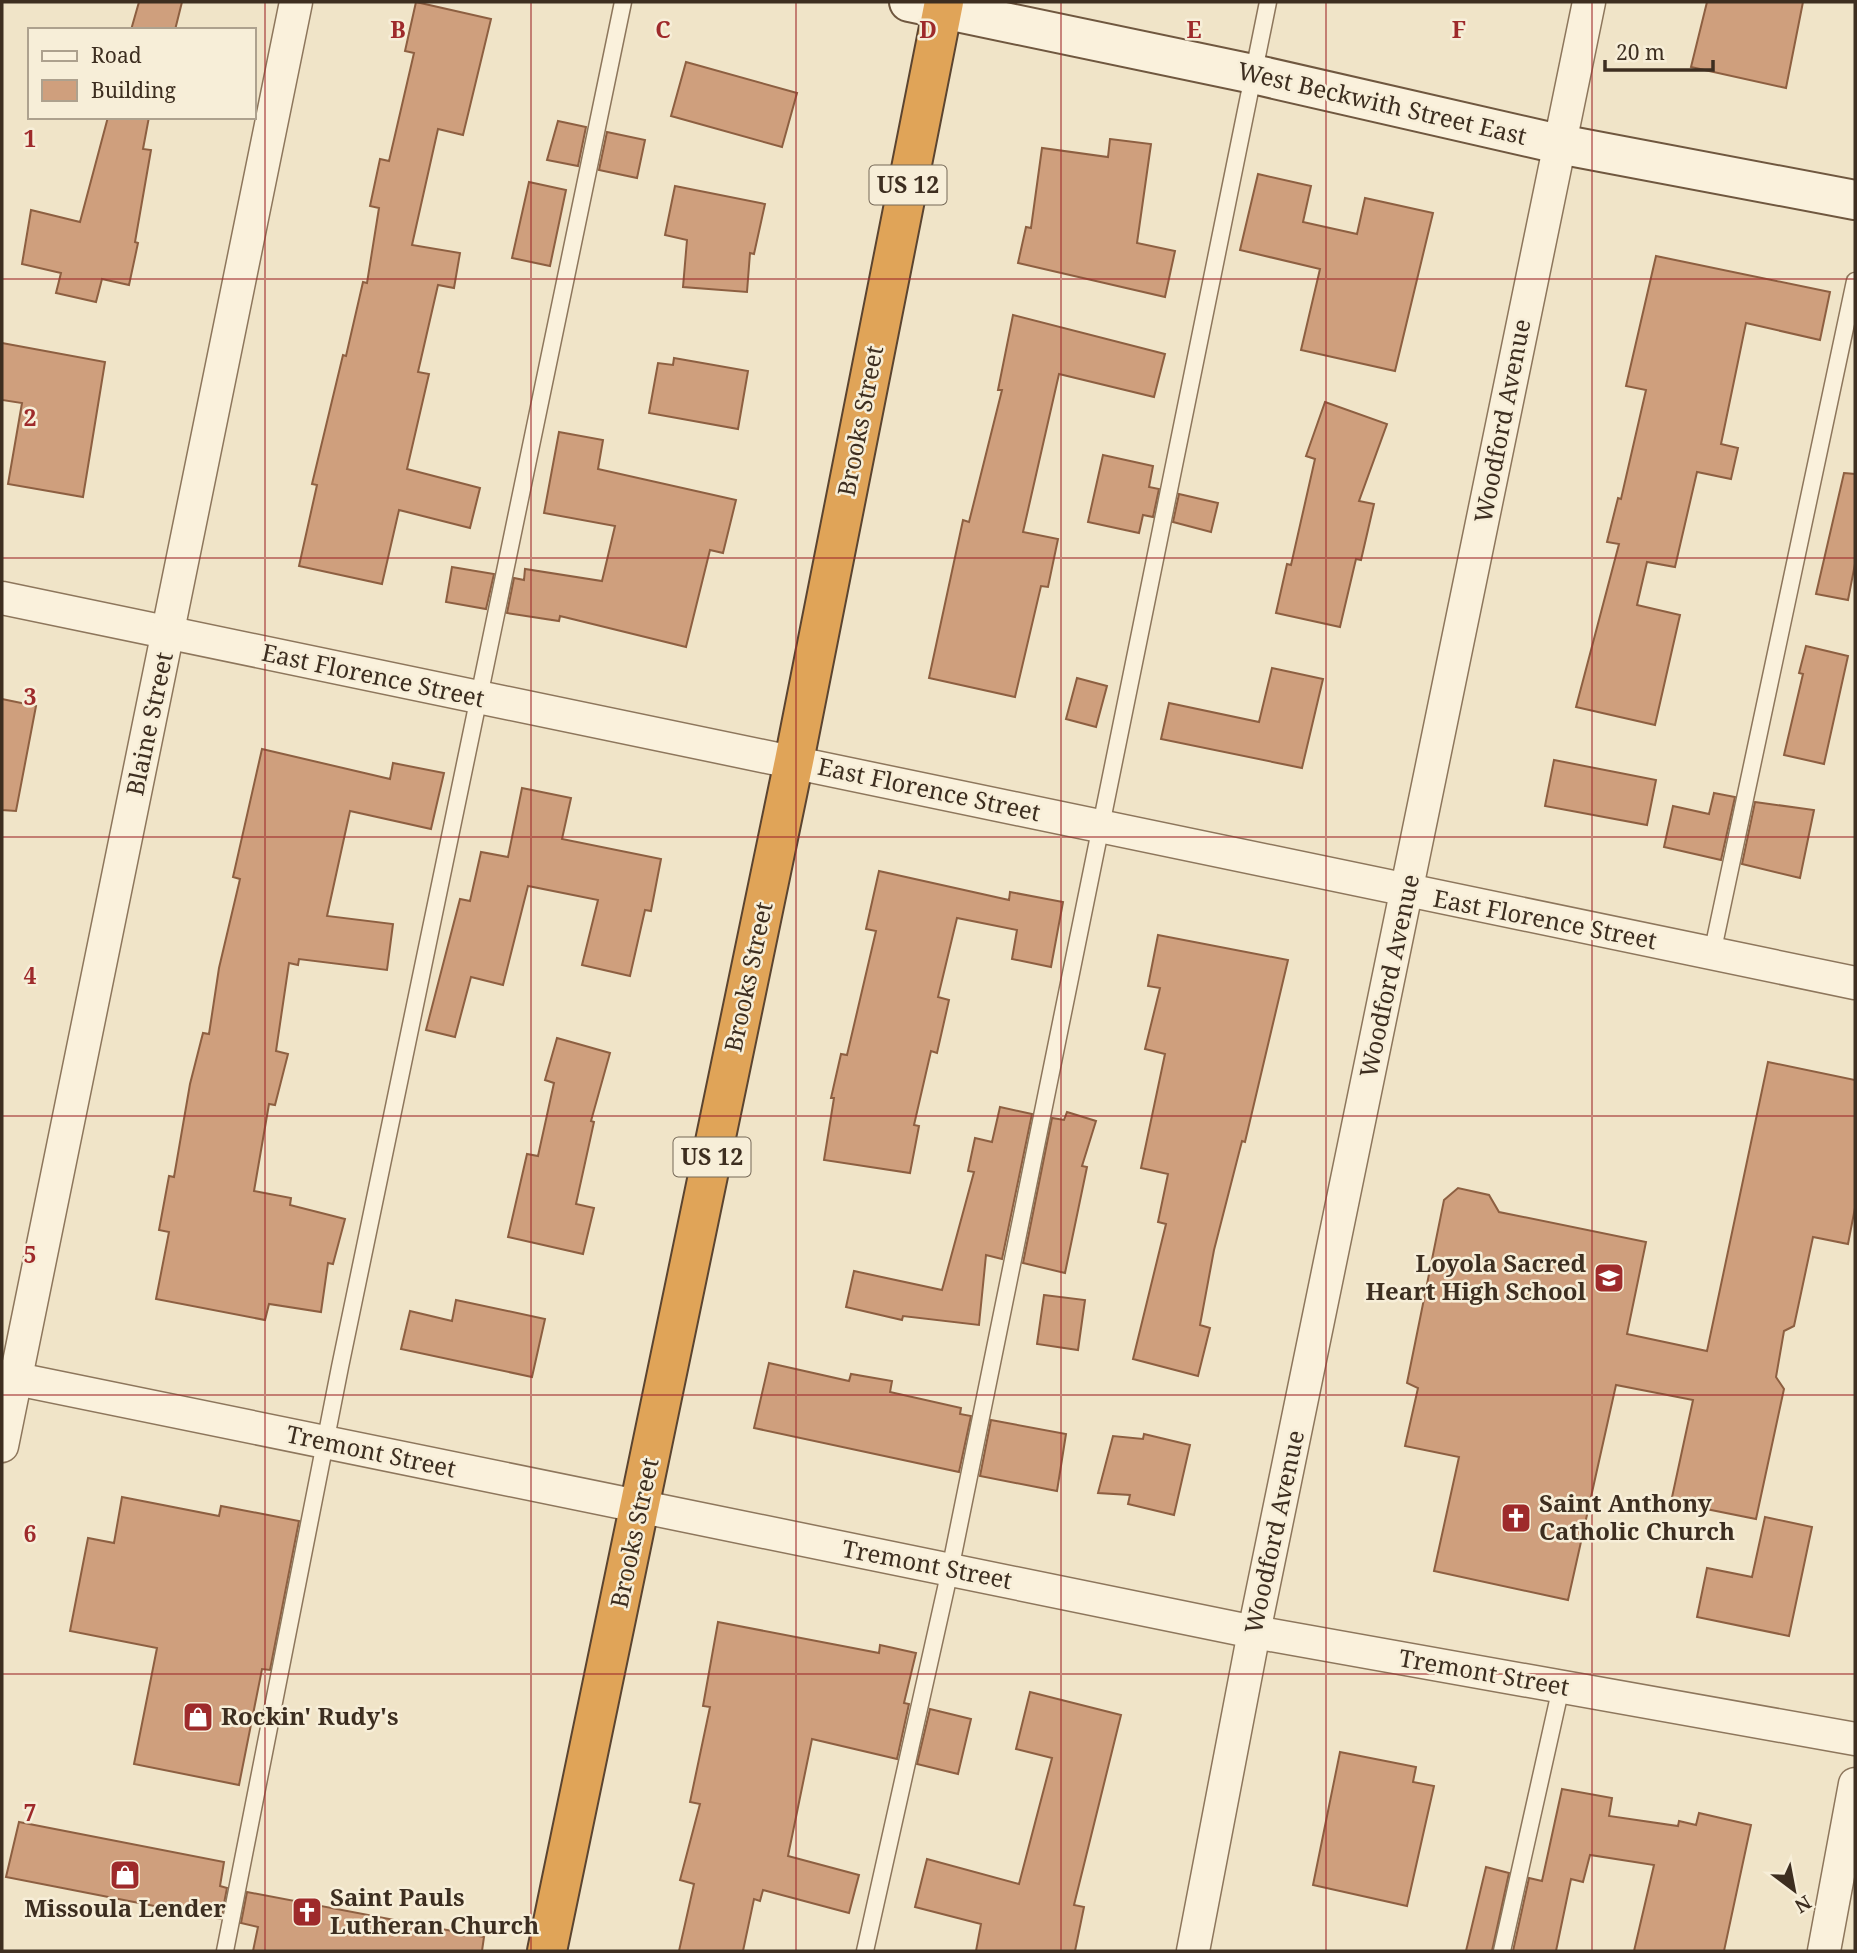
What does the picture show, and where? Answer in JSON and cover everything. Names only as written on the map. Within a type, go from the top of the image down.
[{"type":"highway","name":"Brooks Street","points":[[547,1951],[794,761],[932,4]]},
{"type":"street","name":"Blaine Street","points":[[2,1446],[9,1377],[169,633],[296,2]]},
{"type":"street","name":"Woodford Avenue","points":[[1193,1951],[1254,1632],[1589,2]]},
{"type":"street","name":"West Beckwith Street East","points":[[932,4],[1559,144],[1855,200]]},
{"type":"street","name":"East Florence Street","points":[[2,598],[1855,983]]},
{"type":"street","name":"Tremont Street","points":[[9,1377],[1254,1632],[1855,1739]]},
{"type":"street","points":[[1824,1951],[1855,1784]]},
{"type":"lane","points":[[225,1951],[325,1442],[622,2]]},
{"type":"lane","points":[[865,1951],[950,1570],[1268,2]]},
{"type":"lane","points":[[1712,954],[1855,281]]},
{"type":"lane","points":[[1502,1951],[1561,1687]]},
{"type":"building","points":[[139,2],[182,2],[176,28],[132,28]]},
{"type":"building","points":[[416,2],[491,19],[463,135],[438,129],[412,245],[460,253],[454,288],[438,285],[418,372],[429,374],[407,469],[480,488],[470,528],[399,510],[382,584],[299,566],[317,485],[312,484],[343,355],[346,356],[363,282],[367,283],[379,208],[370,206],[380,159],[389,161],[414,53],[405,51]]},
{"type":"building","points":[[1707,2],[1803,2],[1786,88],[1691,67]]},
{"type":"building","points":[[686,62],[797,93],[782,147],[671,116]]},
{"type":"building","points":[[107,119],[149,119],[143,149],[151,150],[135,242],[138,243],[129,285],[102,279],[96,302],[56,293],[61,273],[22,264],[31,210],[80,222]]},
{"type":"building","points":[[558,121],[586,127],[578,166],[547,160]]},
{"type":"building","points":[[607,132],[645,140],[637,178],[599,170]]},
{"type":"building","points":[[1110,139],[1151,144],[1137,243],[1175,251],[1165,297],[1018,263],[1026,227],[1031,228],[1042,148],[1108,157]]},
{"type":"building","points":[[1258,174],[1311,186],[1303,222],[1357,234],[1365,198],[1433,213],[1395,371],[1301,350],[1320,269],[1240,250]]},
{"type":"building","points":[[529,182],[566,190],[550,266],[512,258]]},
{"type":"building","points":[[675,186],[765,204],[754,254],[750,253],[747,292],[683,287],[687,240],[665,235]]},
{"type":"building","points":[[1656,256],[1830,292],[1820,340],[1746,323],[1721,444],[1738,448],[1731,479],[1697,472],[1675,567],[1647,562],[1637,605],[1680,615],[1655,725],[1576,707],[1619,544],[1607,542],[1618,498],[1621,499],[1646,390],[1626,386]]},
{"type":"building","points":[[1013,315],[1165,354],[1154,397],[1059,374],[1023,532],[1058,539],[1048,587],[1041,586],[1015,697],[929,678],[963,520],[969,522],[1002,390],[998,390]]},
{"type":"building","points":[[2,343],[105,362],[83,497],[8,484],[22,403],[2,400]]},
{"type":"building","points":[[674,358],[748,371],[738,429],[649,413],[658,363],[673,365]]},
{"type":"building","points":[[1325,402],[1387,424],[1359,501],[1374,504],[1361,560],[1356,559],[1340,627],[1276,613],[1287,564],[1291,565],[1315,459],[1306,456]]},
{"type":"building","points":[[559,432],[603,440],[598,469],[736,500],[723,553],[710,550],[686,647],[560,616],[559,621],[507,613],[514,578],[524,580],[525,569],[602,581],[615,526],[544,513]]},
{"type":"building","points":[[1103,455],[1153,466],[1149,487],[1159,489],[1153,517],[1143,515],[1139,533],[1088,522]]},
{"type":"building","points":[[1844,473],[1855,474],[1855,564],[1848,600],[1816,594]]},
{"type":"building","points":[[1179,494],[1218,503],[1211,532],[1173,522]]},
{"type":"building","points":[[452,567],[494,574],[486,609],[446,602]]},
{"type":"building","points":[[1806,646],[1848,656],[1824,764],[1784,755],[1803,674],[1799,673]]},
{"type":"building","points":[[1272,668],[1323,679],[1302,768],[1161,739],[1169,703],[1259,722]]},
{"type":"building","points":[[1077,678],[1107,686],[1096,727],[1066,719]]},
{"type":"building","points":[[2,699],[36,706],[16,811],[2,810]]},
{"type":"building","points":[[262,749],[390,779],[393,763],[444,773],[431,829],[350,811],[327,916],[393,924],[387,970],[299,959],[298,965],[289,963],[276,1051],[288,1054],[275,1105],[269,1104],[254,1191],[291,1198],[290,1205],[345,1219],[333,1264],[328,1263],[321,1312],[269,1304],[265,1320],[156,1299],[169,1232],[159,1230],[169,1176],[174,1177],[190,1084],[203,1033],[209,1034],[219,968],[240,879],[233,877]]},
{"type":"building","points":[[1554,760],[1656,780],[1647,825],[1545,806]]},
{"type":"building","points":[[522,788],[571,798],[562,839],[661,859],[651,911],[645,910],[630,976],[582,965],[598,900],[528,886],[503,985],[471,977],[455,1037],[426,1030],[460,899],[470,901],[481,852],[508,857]]},
{"type":"building","points":[[1714,793],[1735,797],[1721,860],[1664,847],[1673,806],[1709,814]]},
{"type":"building","points":[[1755,802],[1814,810],[1800,878],[1742,864]]},
{"type":"building","points":[[879,871],[1009,900],[1010,892],[1063,902],[1051,967],[1012,959],[1017,930],[957,918],[938,997],[949,1000],[937,1053],[931,1051],[914,1125],[919,1126],[910,1173],[824,1160],[834,1098],[831,1098],[841,1054],[847,1055],[876,931],[866,929]]},
{"type":"building","points":[[1158,935],[1288,960],[1245,1142],[1242,1141],[1214,1250],[1200,1325],[1210,1328],[1198,1376],[1133,1359],[1166,1224],[1158,1222],[1168,1174],[1141,1168],[1165,1054],[1145,1049],[1160,988],[1148,986]]},
{"type":"building","points":[[557,1038],[610,1053],[591,1121],[594,1122],[576,1204],[594,1208],[583,1254],[508,1237],[527,1154],[538,1156],[554,1083],[545,1080]]},
{"type":"building","points":[[1768,1062],[1855,1080],[1855,1208],[1848,1244],[1813,1237],[1794,1326],[1784,1331],[1776,1377],[1784,1389],[1756,1519],[1671,1502],[1693,1400],[1616,1385],[1568,1600],[1434,1571],[1459,1457],[1405,1446],[1418,1388],[1407,1383],[1444,1200],[1458,1188],[1489,1195],[1499,1212],[1646,1242],[1627,1334],[1707,1351]]},
{"type":"building","points":[[1000,1107],[1032,1114],[1002,1259],[986,1255],[979,1325],[903,1316],[902,1320],[846,1307],[854,1271],[942,1290],[974,1172],[968,1171],[975,1138],[992,1142]]},
{"type":"building","points":[[1067,1112],[1096,1121],[1082,1166],[1087,1167],[1065,1273],[1023,1263],[1052,1118],[1064,1120]]},
{"type":"building","points":[[1044,1295],[1085,1300],[1078,1350],[1037,1344]]},
{"type":"building","points":[[456,1300],[545,1319],[532,1377],[401,1349],[410,1311],[452,1321]]},
{"type":"building","points":[[769,1363],[849,1381],[851,1374],[892,1381],[890,1392],[961,1408],[960,1414],[971,1416],[959,1472],[754,1428]]},
{"type":"building","points":[[991,1420],[1066,1434],[1057,1491],[980,1476]]},
{"type":"building","points":[[1144,1434],[1190,1445],[1174,1515],[1128,1504],[1130,1495],[1098,1493],[1113,1436],[1143,1439]]},
{"type":"building","points":[[122,1497],[219,1516],[221,1506],[299,1521],[270,1670],[262,1669],[239,1785],[134,1764],[157,1648],[70,1631],[88,1538],[114,1543]]},
{"type":"building","points":[[1765,1517],[1812,1527],[1789,1636],[1697,1617],[1707,1568],[1752,1577]]},
{"type":"building","points":[[718,1622],[879,1653],[880,1645],[916,1653],[904,1703],[909,1704],[897,1759],[812,1739],[788,1856],[859,1875],[849,1913],[763,1890],[760,1901],[754,1899],[743,1951],[679,1951],[694,1884],[680,1880],[700,1804],[690,1802],[710,1707],[703,1706]]},
{"type":"building","points":[[1030,1692],[1121,1715],[1074,1905],[1084,1907],[1075,1951],[976,1951],[981,1924],[915,1907],[927,1859],[1019,1884],[1052,1758],[1016,1749]]},
{"type":"building","points":[[930,1709],[971,1719],[958,1774],[917,1764]]},
{"type":"building","points":[[1340,1752],[1416,1767],[1413,1782],[1434,1786],[1407,1906],[1313,1885]]},
{"type":"building","points":[[1562,1789],[1612,1798],[1609,1816],[1678,1826],[1679,1821],[1696,1825],[1699,1813],[1751,1825],[1724,1951],[1634,1951],[1654,1865],[1590,1855],[1583,1882],[1571,1879],[1556,1951],[1513,1951],[1529,1878],[1542,1881]]},
{"type":"building","points":[[19,1822],[224,1862],[220,1886],[227,1888],[221,1919],[6,1877]]},
{"type":"building","points":[[1486,1867],[1509,1873],[1492,1951],[1466,1951]]},
{"type":"building","name":"Saint Pauls Lutheran Church","points":[[247,1892],[484,1937],[482,1951],[253,1951],[258,1927],[241,1923]]},
{"type":"place","name":"Loyola Sacred Heart High School","points":[[1609,1278]]},
{"type":"place","name":"Saint Anthony Catholic Church","points":[[1516,1518]]},
{"type":"place","name":"Rockin' Rudy's","points":[[198,1717]]},
{"type":"place","name":"Missoula Lender","points":[[125,1875]]},
{"type":"place","name":"Saint Pauls Lutheran Church","points":[[307,1912]]}]
